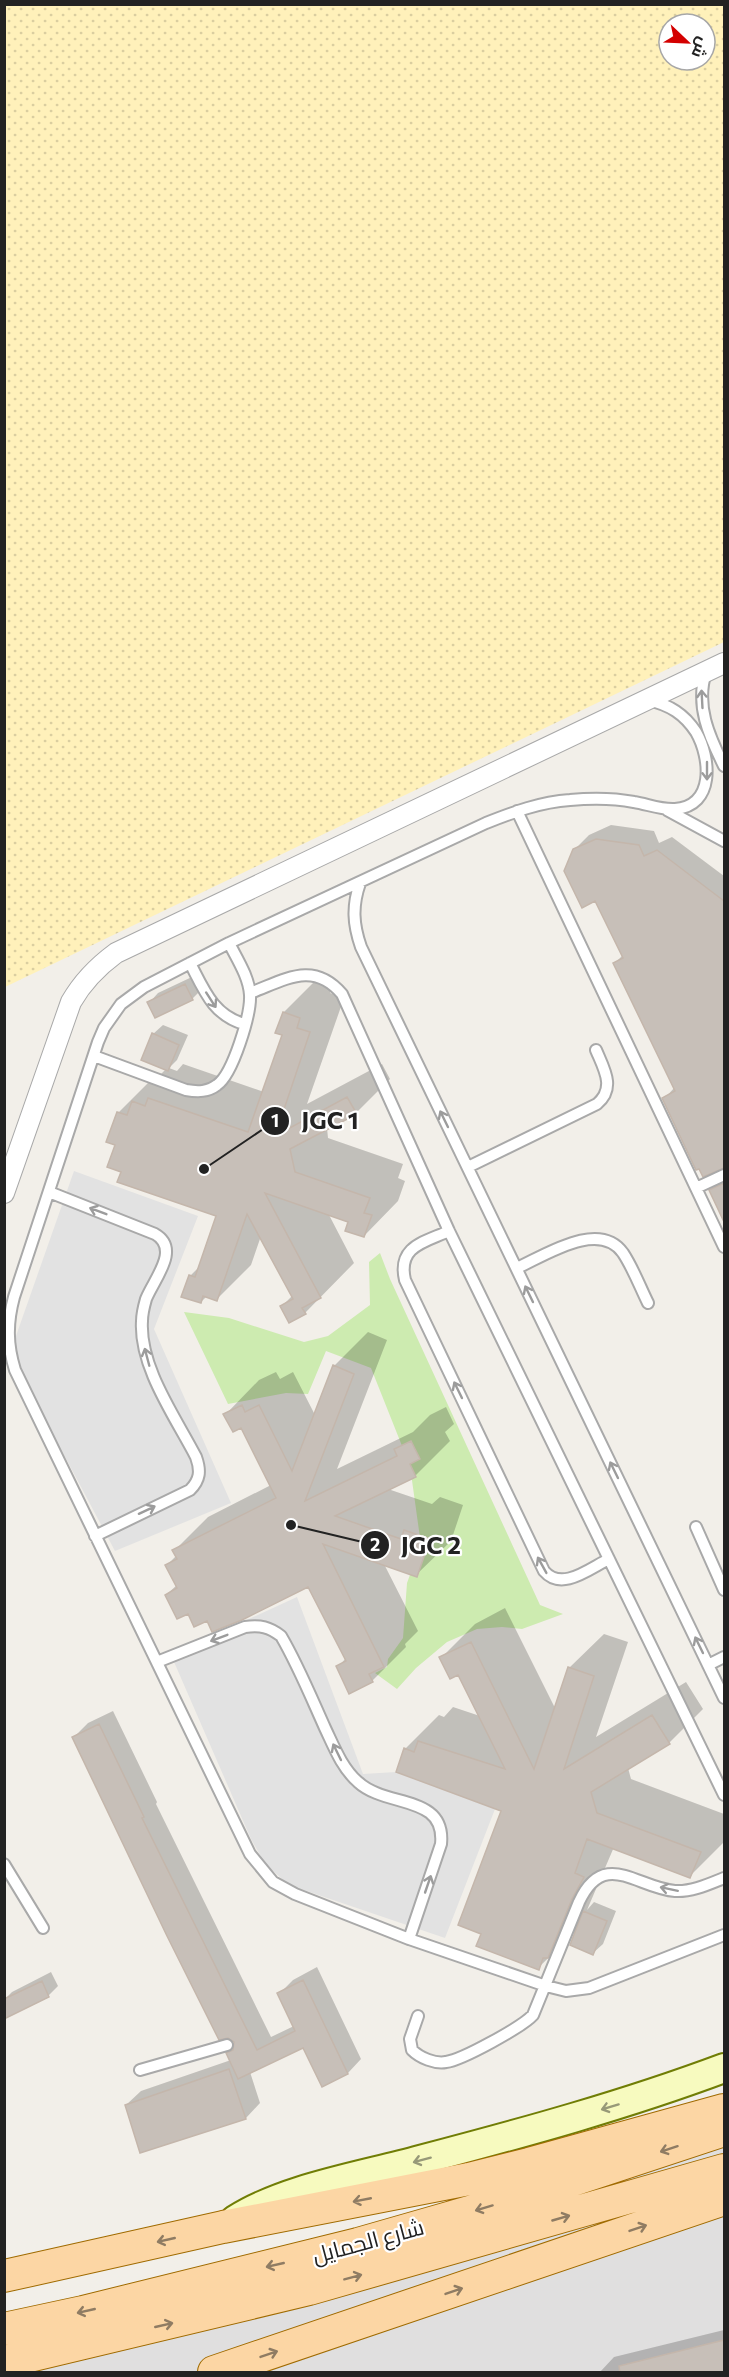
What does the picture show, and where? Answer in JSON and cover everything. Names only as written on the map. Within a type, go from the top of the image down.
[{"type":"main road","points":[[223,2227],[281,2197],[565,2121],[637,2099],[724,2068]]},
{"type":"main road","points":[[4,2276],[223,2227],[470,2179],[724,2110]]},
{"type":"main road","name":"شارع الجمايل","points":[[4,2329],[94,2310],[392,2235],[515,2199],[724,2130]]},
{"type":"main road","name":"شارع الجمايل","points":[[4,2362],[309,2289],[724,2170]]},
{"type":"main road","points":[[214,2373],[724,2199]]},
{"type":"street","points":[[4,1193],[71,1002],[90,974],[116,953],[724,663]]},
{"type":"lane","points":[[706,672],[701,695],[702,706],[724,765]]},
{"type":"lane","points":[[648,700],[663,703],[677,711],[688,721],[703,746],[708,769],[704,789],[699,797],[683,807],[664,808],[601,799],[568,800],[536,805],[517,811],[486,823],[229,943],[144,987],[121,1004],[104,1028],[94,1056],[12,1304],[8,1341],[15,1370],[250,1854],[264,1874],[273,1882],[295,1894],[410,1939],[546,1986],[567,1991],[589,1988],[724,1935]]},
{"type":"lane","points":[[703,746],[714,742]]},
{"type":"lane","points":[[664,808],[722,836]]},
{"type":"lane","points":[[517,811],[724,1247]]},
{"type":"lane","points":[[360,882],[356,895],[354,920],[362,947],[708,1665],[719,1674],[724,1698]]},
{"type":"lane","points":[[94,1056],[186,1090],[198,1092],[209,1090],[219,1084],[226,1075],[250,1004],[250,993],[244,973],[229,943]]},
{"type":"lane","points":[[190,963],[215,1008],[224,1016],[244,1024]]},
{"type":"lane","points":[[250,993],[293,976],[307,974],[321,976],[333,983],[342,994],[449,1231],[724,1795]]},
{"type":"lane","points":[[468,1167],[602,1100],[606,1094],[608,1081],[596,1050]]},
{"type":"lane","points":[[696,1188],[724,1175]]},
{"type":"lane","points":[[49,1192],[154,1234],[164,1242],[166,1248],[164,1262],[146,1299],[143,1311],[144,1343],[154,1377],[196,1457],[200,1471],[195,1485],[190,1490],[95,1536]]},
{"type":"lane","points":[[449,1231],[421,1243],[407,1254],[404,1262],[405,1280],[544,1571],[554,1579],[566,1581],[609,1559]]},
{"type":"lane","points":[[516,1268],[583,1238],[604,1240],[622,1252],[648,1303]]},
{"type":"lane","points":[[696,1527],[724,1590]]},
{"type":"lane","points":[[157,1662],[258,1625],[281,1636],[338,1755],[352,1777],[373,1792],[430,1812],[439,1821],[442,1832],[441,1844],[410,1939]]},
{"type":"lane","points":[[708,1665],[724,1657]]},
{"type":"lane","points":[[4,1864],[43,1928]]},
{"type":"lane","points":[[418,2016],[410,2039],[412,2050],[434,2061],[452,2061],[528,2021],[537,2009],[579,1902],[588,1885],[596,1879],[604,1875],[623,1874],[677,1891],[697,1888],[724,1878]]},
{"type":"lane","points":[[140,2070],[227,2045]]},
{"type":"shaded area","points":[[74,1171],[198,1216],[154,1329],[231,1503],[115,1551],[10,1353]]},
{"type":"shaded area","points":[[297,1597],[363,1774],[396,1772],[495,1809],[445,1938],[289,1885],[265,1864],[251,1839],[171,1655]]},
{"type":"shaded area","points":[[724,2147],[724,2372],[5,2372],[4,2341],[306,2273],[408,2246]]},
{"type":"green space","points":[[380,1253],[540,1605],[563,1614],[522,1629],[502,1627],[477,1629],[447,1642],[416,1668],[397,1689],[375,1673],[387,1667],[388,1659],[403,1638],[407,1583],[421,1545],[410,1466],[371,1368],[326,1351],[308,1394],[286,1393],[228,1404],[184,1312],[229,1318],[304,1342],[328,1336],[370,1305],[369,1262]]},
{"type":"sand","points":[[5,4],[724,5],[724,642],[5,987]]},
{"type":"building","points":[[596,839],[639,845],[644,856],[657,850],[724,901],[724,1168],[703,1177],[699,1169],[696,1170],[662,1098],[675,1091],[613,963],[623,958],[595,901],[582,908],[564,871],[573,849]]},
{"type":"building","points":[[185,984],[193,1000],[155,1018],[147,1002]]},
{"type":"building","points":[[283,1012],[300,1018],[297,1028],[310,1032],[275,1136],[347,1097],[357,1114],[290,1149],[295,1172],[370,1198],[364,1213],[372,1215],[364,1237],[345,1231],[348,1222],[265,1193],[321,1298],[302,1308],[306,1314],[289,1323],[280,1306],[293,1299],[247,1214],[217,1301],[203,1296],[201,1303],[181,1297],[189,1275],[195,1277],[216,1216],[117,1182],[121,1172],[107,1167],[115,1145],[106,1142],[117,1112],[127,1115],[132,1101],[145,1106],[148,1098],[248,1132],[282,1035],[275,1033]]},
{"type":"building","points":[[152,1033],[179,1045],[168,1071],[141,1060]]},
{"type":"building","points":[[724,1183],[724,1222],[709,1190]]},
{"type":"building","points":[[333,1365],[354,1374],[305,1501],[397,1456],[394,1449],[411,1441],[420,1459],[410,1464],[416,1477],[335,1516],[401,1539],[404,1530],[430,1539],[417,1577],[323,1544],[384,1667],[369,1674],[373,1682],[349,1694],[336,1666],[346,1661],[308,1587],[242,1620],[212,1632],[207,1621],[194,1627],[188,1614],[177,1619],[165,1595],[177,1588],[165,1565],[177,1559],[172,1550],[276,1498],[241,1428],[233,1432],[223,1414],[242,1405],[245,1412],[259,1405],[292,1471]]},
{"type":"building","points":[[471,1642],[534,1769],[568,1667],[594,1676],[564,1769],[652,1715],[670,1744],[591,1792],[597,1813],[701,1852],[690,1878],[587,1839],[575,1873],[584,1877],[572,1899],[548,1958],[543,1958],[539,1970],[476,1946],[481,1934],[458,1925],[501,1811],[396,1772],[404,1748],[414,1752],[418,1741],[505,1769],[458,1675],[450,1679],[439,1657]]},
{"type":"building","points":[[99,1724],[144,1817],[142,1818],[257,2050],[295,2031],[277,1993],[303,1980],[348,2074],[322,2087],[303,2048],[238,2079],[226,2053],[233,2050],[234,2042],[228,2038],[219,2040],[72,1737]]},
{"type":"building","points":[[583,1911],[607,1921],[593,1955],[570,1945]]},
{"type":"building","points":[[42,1981],[49,1997],[4,2019],[4,1999]]},
{"type":"building","points":[[229,2069],[246,2119],[140,2153],[125,2105]]},
{"type":"building","points":[[724,2340],[724,2373],[620,2373],[619,2366]]},
{"type":"place","name":"JGC 1","points":[[204,1169]]},
{"type":"place","name":"JGC 2","points":[[291,1525]]}]
